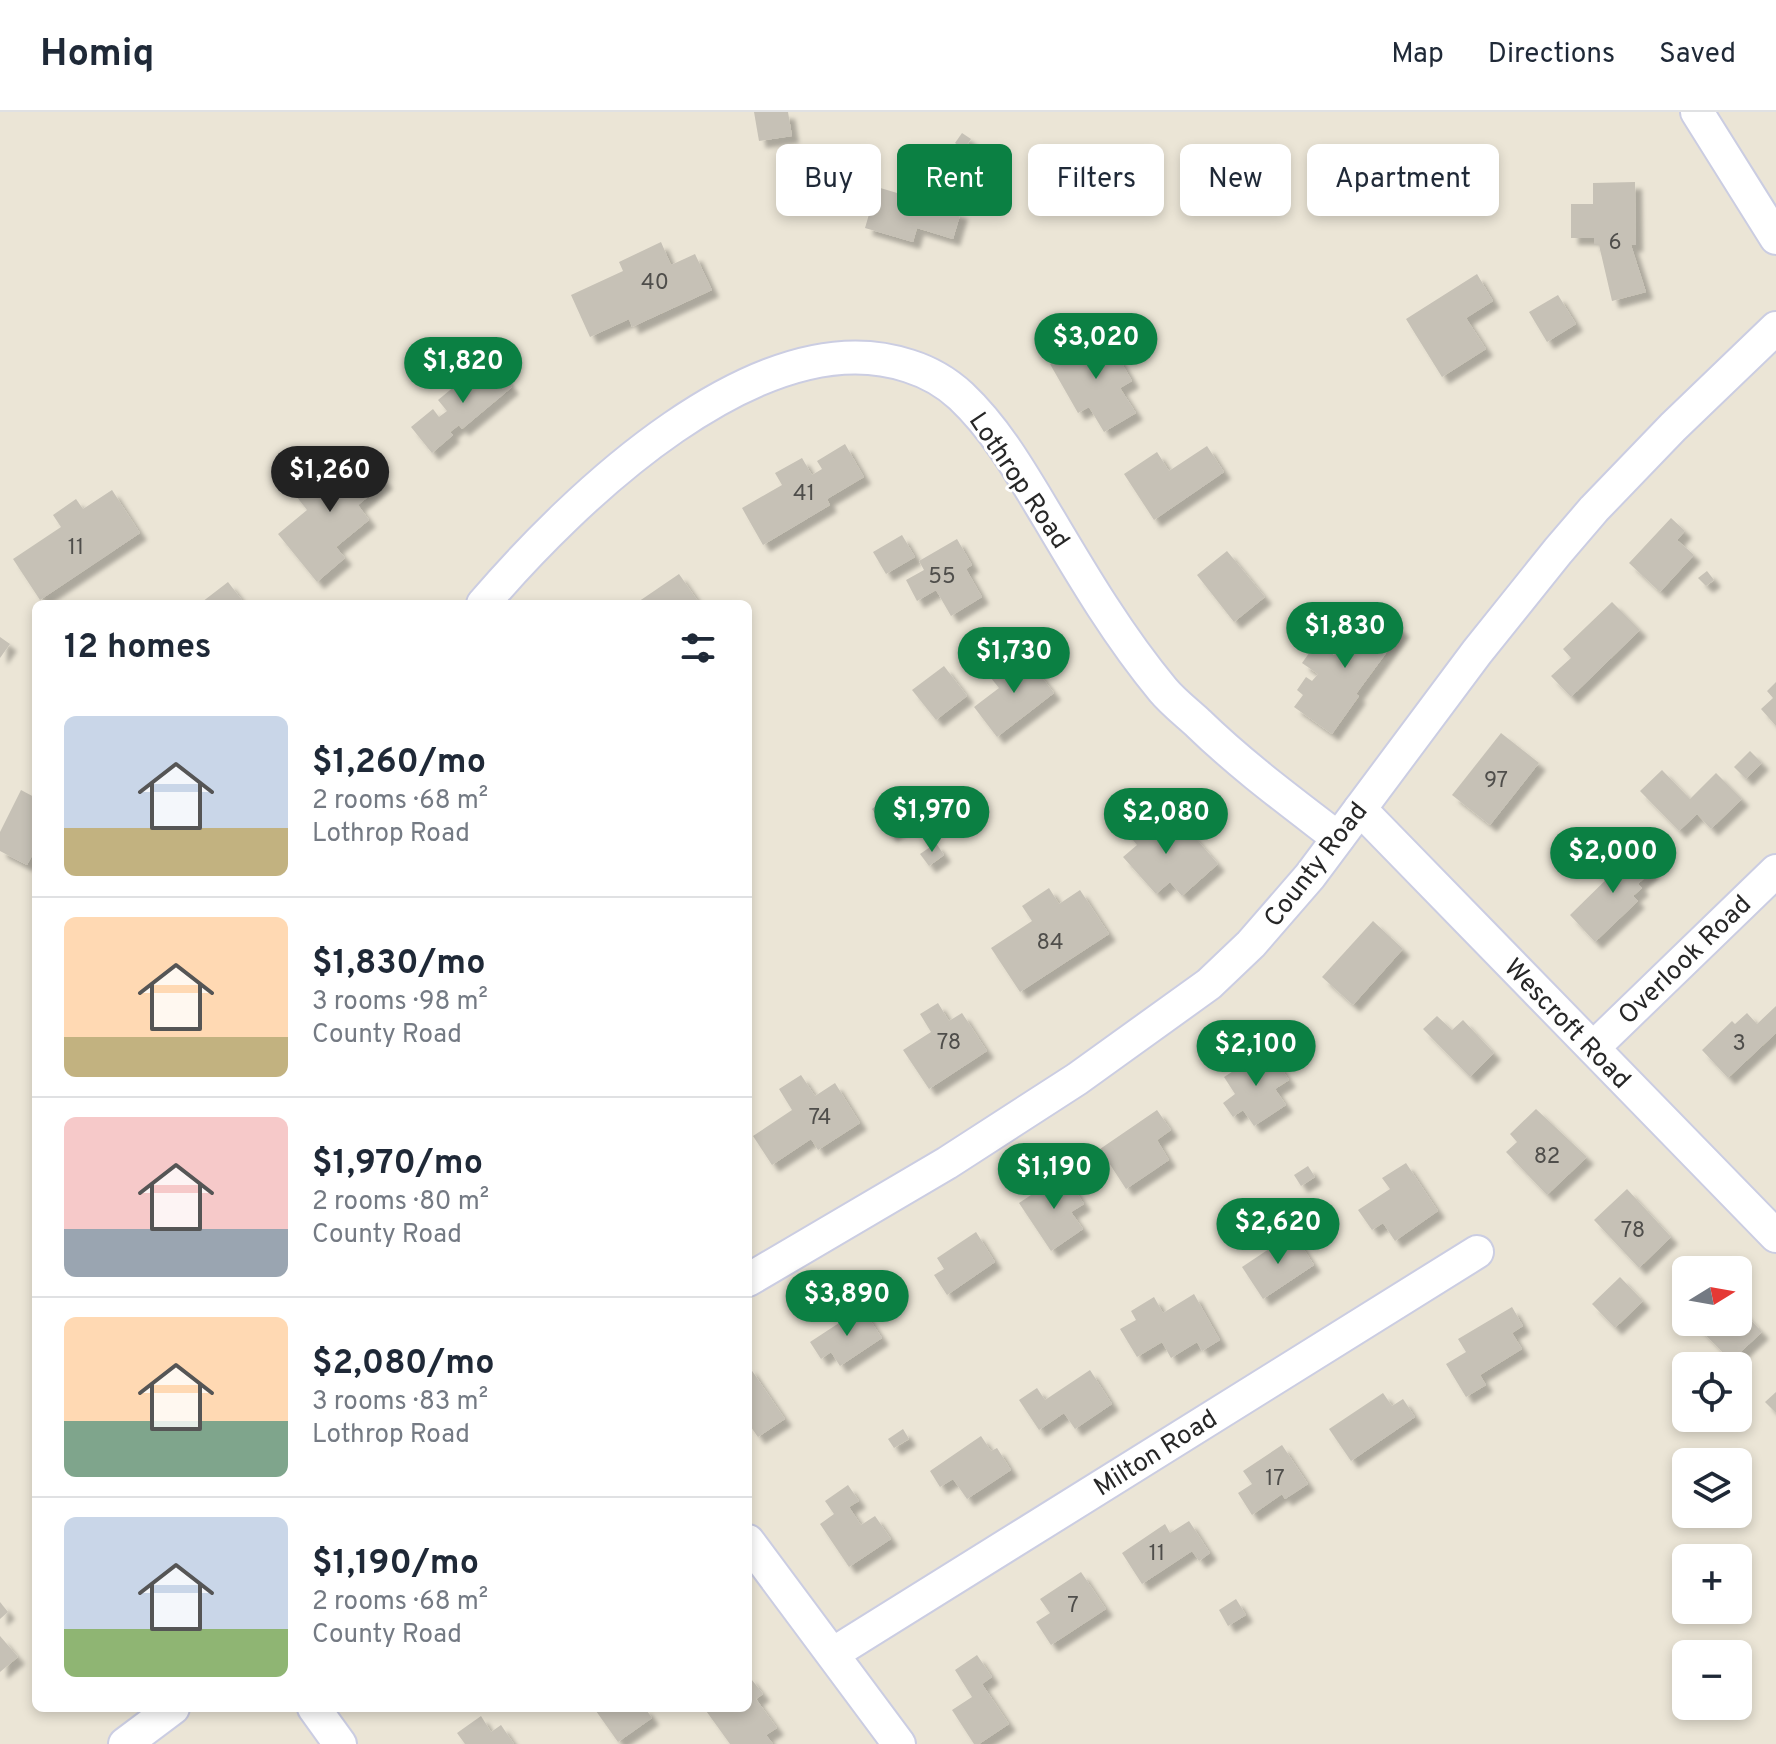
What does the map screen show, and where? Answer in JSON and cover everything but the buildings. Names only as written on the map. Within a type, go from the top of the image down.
[{"type":"street","points":[[1697,112],[1776,238]]},
{"type":"street","name":"County Road","points":[[752,1278],[1016,1119],[1209,984],[1283,910],[1493,631],[1576,530],[1673,427],[1776,328]]},
{"type":"street","name":"Lothrop Road","points":[[487,600],[550,531],[605,480],[662,436],[734,392],[777,371],[818,360],[854,356],[890,360],[925,371],[960,394],[991,427],[1102,608],[1165,692],[1256,775],[1338,838]]},
{"type":"street","name":"Wescroft Road","points":[[1360,809],[1776,1236]]},
{"type":"street","name":"Overlook Road","points":[[1593,1048],[1776,871]]},
{"type":"street","name":"Milton Road","points":[[834,1653],[1477,1252]]},
{"type":"street","points":[[752,1546],[899,1744]]},
{"type":"street","points":[[125,1744],[168,1712]]},
{"type":"street","points":[[317,1712],[340,1744]]}]
